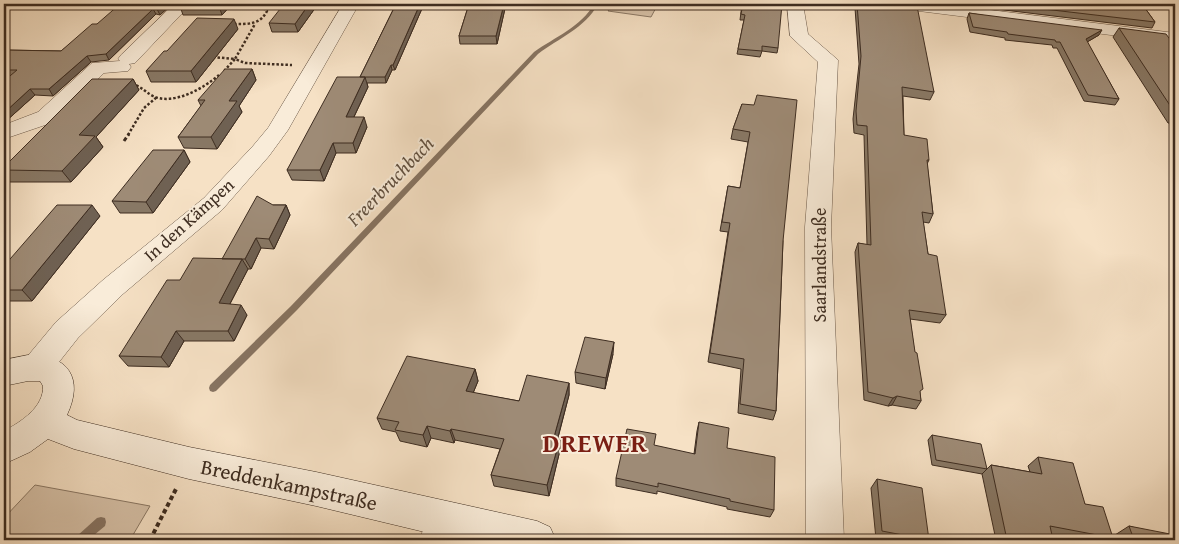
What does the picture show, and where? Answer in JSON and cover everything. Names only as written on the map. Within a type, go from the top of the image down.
[{"type":"street","points":[[4,132],[46,117],[99,67],[124,70],[183,4]]},
{"type":"street","name":"In den Kämpen","points":[[36,367],[67,330],[113,287],[213,204],[278,130],[351,4]]},
{"type":"street","name":"Saarlandstraße","points":[[795,4],[798,36],[828,60],[818,226],[825,540]]},
{"type":"street","points":[[903,4],[1175,38]]},
{"type":"street","points":[[4,373],[36,367],[50,371],[58,380],[60,391],[55,406],[44,421],[26,436],[4,448]]},
{"type":"street","name":"Breddenkampstraße","points":[[44,421],[74,434],[189,463],[316,489],[442,530],[537,540]]},
{"type":"path","points":[[124,141],[130,134],[134,122],[145,106],[158,97],[175,96],[196,90],[217,78],[235,59],[255,24],[264,18],[267,11],[259,4]]},
{"type":"path","points":[[227,24],[255,24]]},
{"type":"path","points":[[210,56],[235,59],[245,63],[274,66],[317,65]]},
{"type":"path","points":[[124,70],[158,97]]},
{"type":"path","points":[[150,540],[189,463]]},
{"type":"shaded area","points":[[613,4],[658,4],[651,17],[608,11]]},
{"type":"shaded area","points":[[35,485],[150,506],[130,540],[4,540],[4,518]]},
{"type":"building","points":[[120,4],[163,4],[157,9],[153,9],[106,54],[87,56],[49,89],[30,89],[4,113],[4,81],[17,70],[4,70],[4,50],[61,51],[92,24],[97,24]]},
{"type":"building","points":[[186,4],[225,4],[220,9],[181,9]]},
{"type":"building","points":[[284,4],[309,4],[295,24],[269,23]]},
{"type":"building","points":[[396,4],[420,4],[393,65],[391,65],[385,77],[360,77]]},
{"type":"building","points":[[469,4],[504,4],[496,36],[459,36]]},
{"type":"building","points":[[743,4],[782,4],[778,48],[762,46],[762,51],[738,49],[745,15],[741,14]]},
{"type":"building","points":[[857,4],[917,6],[934,92],[902,87],[904,135],[927,139],[929,160],[927,160],[933,214],[922,212],[928,254],[937,256],[946,315],[909,310],[923,389],[920,391],[921,401],[897,396],[893,398],[868,392],[858,243],[871,245],[867,126],[857,125],[856,111],[861,56]]},
{"type":"building","points":[[1001,4],[1142,4],[1155,22]]},
{"type":"building","points":[[969,13],[1102,30],[1086,39],[1119,99],[1088,95],[1060,42],[973,27]]},
{"type":"building","points":[[197,18],[234,19],[191,71],[146,71],[164,51],[167,51]]},
{"type":"building","points":[[1119,28],[1166,34],[1175,46],[1175,113]]},
{"type":"building","points":[[225,69],[252,69],[229,101],[237,101],[211,137],[178,137],[205,100],[198,100]]},
{"type":"building","points":[[337,77],[365,77],[346,117],[364,117],[353,143],[333,143],[320,170],[287,170]]},
{"type":"building","points":[[92,79],[133,79],[79,135],[95,136],[62,171],[4,170],[4,167]]},
{"type":"building","points":[[757,95],[797,100],[783,241],[776,411],[740,404],[744,359],[710,353],[730,223],[722,222],[728,186],[740,188],[750,132],[733,129],[742,104],[754,105]]},
{"type":"building","points":[[153,150],[184,150],[146,202],[112,201]]},
{"type":"building","points":[[257,196],[273,205],[286,205],[269,239],[256,238],[245,259],[222,259]]},
{"type":"building","points":[[57,205],[92,205],[22,290],[4,290],[4,266]]},
{"type":"building","points":[[193,258],[242,259],[219,303],[241,305],[228,331],[176,331],[161,357],[119,356],[167,280],[180,280]]},
{"type":"building","points":[[585,337],[614,342],[606,378],[575,372]]},
{"type":"building","points":[[407,356],[475,369],[466,391],[519,401],[527,375],[569,383],[554,437],[560,439],[547,485],[491,475],[504,439],[427,426],[423,435],[395,430],[399,422],[377,418]]},
{"type":"building","points":[[699,422],[729,428],[727,448],[775,457],[774,510],[658,483],[658,487],[616,478],[627,429],[656,434],[654,445],[695,454]]},
{"type":"building","points":[[932,435],[981,444],[987,469],[936,460]]},
{"type":"building","points":[[1038,457],[1073,463],[1085,504],[1103,507],[1113,538],[1050,526],[1053,540],[1007,540],[991,465],[1042,474]]},
{"type":"building","points":[[877,479],[922,488],[929,540],[882,531]]},
{"type":"building","points":[[1129,526],[1175,535],[1175,540],[1134,540]]},
{"type":"waterway","name":"Freerbruchbach","points":[[213,388],[294,308],[536,53],[586,19],[596,4]]},
{"type":"waterway","name":"Freerbruchbach","points":[[81,540],[101,522]]},
{"type":"district","name":"DREWER","points":[[595,443]]}]
